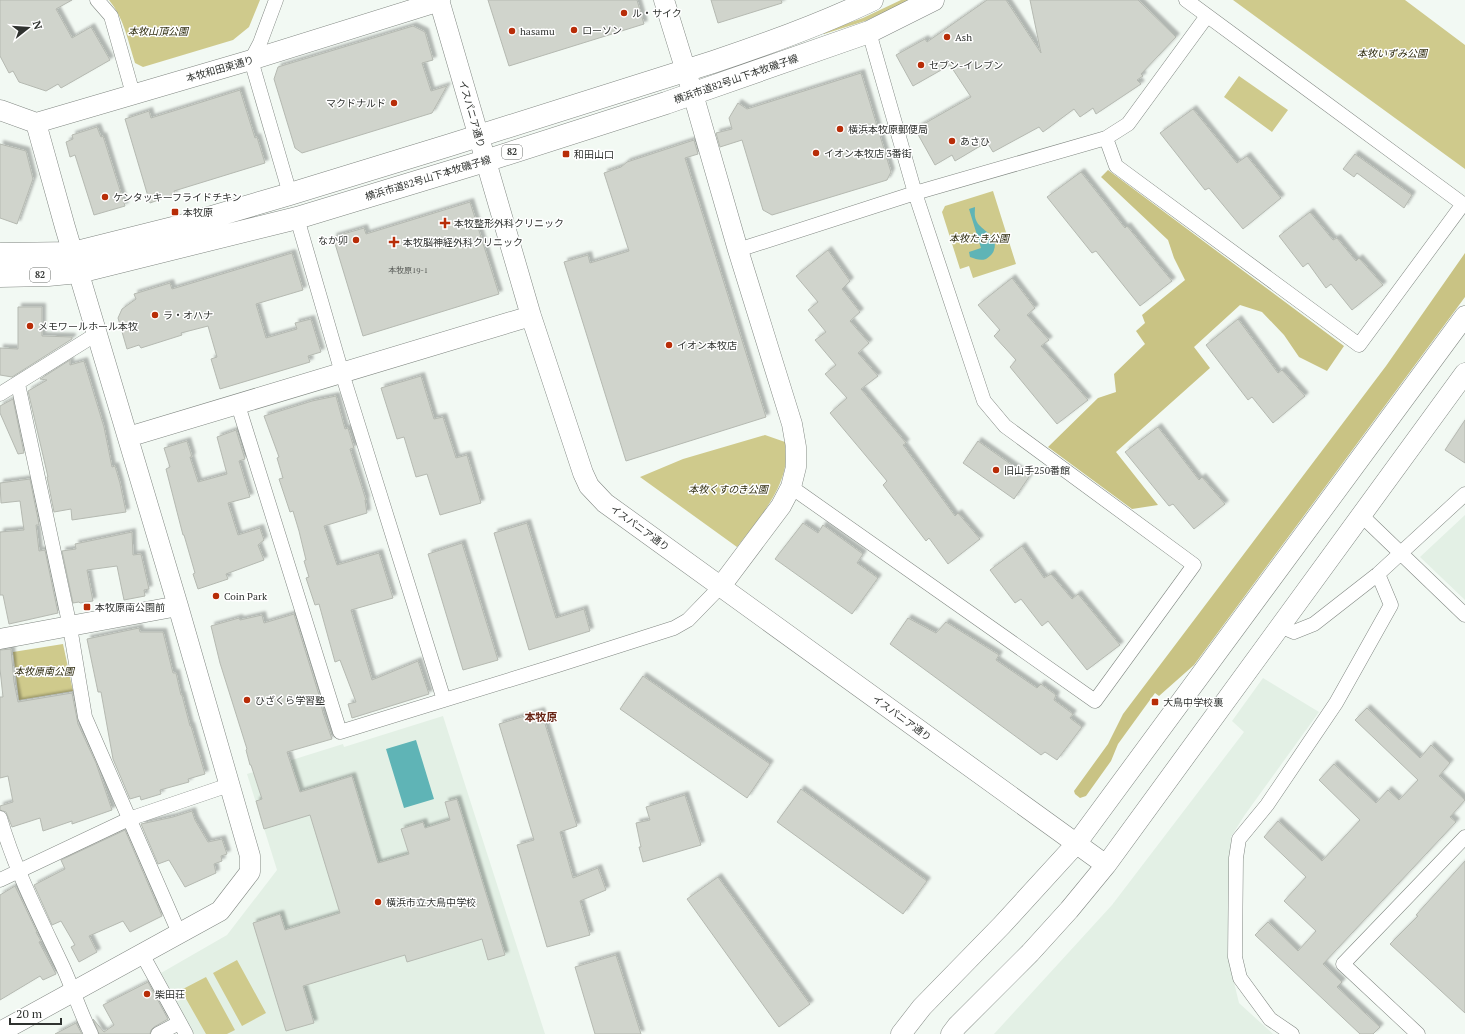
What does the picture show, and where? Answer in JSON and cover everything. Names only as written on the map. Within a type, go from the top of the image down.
[{"type":"main road","name":"横浜市道82号山下本牧磯子線","points":[[0,254],[76,262],[297,218],[485,161],[693,94],[869,32],[933,0]]},
{"type":"main road","name":"横浜市道82号山下本牧磯子線","points":[[0,276],[50,275],[76,262],[181,226],[290,194],[686,71],[823,23],[864,2]]},
{"type":"street","points":[[97,0],[111,16],[133,94]]},
{"type":"street","points":[[276,0],[260,43],[251,60],[290,194]]},
{"type":"street","points":[[238,405],[340,732],[674,628],[688,620],[721,586],[781,506],[791,487],[796,467],[796,447],[792,424],[738,250],[664,0]]},
{"type":"street","points":[[1106,138],[1116,166],[1359,345],[1463,204],[1186,0]]},
{"type":"street","name":"本牧和田東通り","points":[[36,123],[251,60],[440,1]]},
{"type":"street","name":"イスパニア通り","points":[[440,1],[531,316],[583,473],[589,486],[606,503],[1106,865]]},
{"type":"street","points":[[738,250],[915,193],[1106,138],[1128,124],[1207,16]]},
{"type":"street","points":[[791,487],[1095,701],[1194,565],[1005,426],[984,401],[915,193],[869,32]]},
{"type":"street","points":[[0,110],[36,123],[250,856],[250,872],[220,911],[0,1032]]},
{"type":"street","points":[[297,218],[342,373],[444,700]]},
{"type":"street","points":[[128,437],[531,316]]},
{"type":"street","points":[[901,1034],[922,1007],[1002,925],[1076,844],[1465,316]]},
{"type":"street","points":[[0,394],[98,333]]},
{"type":"street","points":[[951,1034],[957,1026],[1030,953],[1069,910],[1106,865],[1465,373]]},
{"type":"street","points":[[18,384],[70,627],[85,717],[179,933]]},
{"type":"street","points":[[1349,473],[1377,492]]},
{"type":"street","points":[[1280,626],[1294,632],[1314,624],[1378,574],[1465,494]]},
{"type":"street","points":[[1360,515],[1465,615]]},
{"type":"street","points":[[1292,1034],[1270,1019],[1240,978],[1235,957],[1236,858],[1239,839],[1267,805],[1336,703],[1391,605],[1378,574]]},
{"type":"street","points":[[0,639],[178,606]]},
{"type":"street","points":[[0,880],[129,819],[229,785]]},
{"type":"street","points":[[0,818],[8,846],[74,991],[82,1016],[91,1034]]},
{"type":"street","points":[[1418,1034],[1343,964],[1465,837]]},
{"type":"street","points":[[142,954],[183,1028],[158,1034]]},
{"type":"shaded area","points":[[1108,170],[1344,346],[1327,371],[1299,357],[1284,335],[1262,312],[1240,305],[1194,347],[1210,368],[1116,452],[1158,505],[1132,509],[1048,447],[1098,398],[1116,392],[1114,374],[1145,344],[1136,331],[1145,323],[1142,315],[1185,280],[1174,258],[1168,240],[1101,177]]},
{"type":"shaded area","points":[[1465,253],[1465,297],[1194,665],[1159,696],[1155,693],[1118,744],[1111,761],[1086,796],[1080,798],[1074,791],[1108,744],[1123,714],[1386,366]]},
{"type":"shaded area","points":[[1465,515],[1465,600],[1420,557]]},
{"type":"shaded area","points":[[1263,678],[1319,712],[1244,816],[1231,837],[1227,953],[1239,1003],[1273,1034],[994,1034],[1112,905],[1244,732],[1232,721]]},
{"type":"shaded area","name":"横浜市立大鳥中学校","points":[[443,716],[545,1034],[194,1034],[161,973],[227,935],[277,870],[247,774],[343,744],[344,747]]},
{"type":"green space","name":"本牧山頂公園","points":[[109,0],[260,0],[249,27],[233,40],[143,67],[135,63],[122,22]]},
{"type":"green space","points":[[901,0],[911,0],[865,21],[824,34],[823,32],[863,18]]},
{"type":"green space","name":"本牧いずみ公園","points":[[1233,0],[1405,0],[1465,45],[1465,169]]},
{"type":"green space","points":[[1239,76],[1288,110],[1272,132],[1224,97]]},
{"type":"green space","name":"本牧たき公園","points":[[993,191],[1016,264],[973,278],[969,266],[960,269],[942,212],[945,206]]},
{"type":"green space","name":"本牧くすのき公園","points":[[765,435],[785,442],[785,467],[778,489],[766,509],[737,547],[640,477],[683,459]]},
{"type":"green space","name":"本牧原南公園","points":[[63,644],[73,691],[19,700],[13,652]]},
{"type":"green space","points":[[237,960],[266,1013],[242,1026],[213,973]]},
{"type":"green space","points":[[206,977],[235,1030],[227,1034],[206,1034],[181,990]]},
{"type":"water","points":[[975,207],[975,215],[978,224],[992,236],[995,245],[993,253],[984,260],[978,260],[970,257],[969,252],[981,248],[969,209]]},
{"type":"water","points":[[416,740],[434,799],[404,808],[386,749]]},
{"type":"building","points":[[0,0],[72,0],[56,9],[72,38],[91,27],[110,60],[61,88],[58,84],[46,91],[19,82],[13,71],[9,73],[0,56]]},
{"type":"building","points":[[488,0],[637,0],[644,24],[509,66]]},
{"type":"building","points":[[711,0],[781,0],[782,3],[718,23]]},
{"type":"building","points":[[987,0],[1006,0],[1041,53],[1030,0],[1138,0],[1176,37],[1141,74],[1143,76],[1137,80],[1141,84],[1096,114],[1093,108],[1080,117],[1074,109],[1043,132],[1039,127],[993,152],[987,142],[955,161],[952,155],[935,165],[915,129],[971,97],[950,65],[913,86],[896,55],[925,39],[927,42]]},
{"type":"building","points":[[413,26],[425,32],[433,60],[422,63],[431,91],[447,86],[432,113],[302,153],[295,148],[274,79],[278,67]]},
{"type":"building","name":"イオン本牧店 3番街","points":[[861,73],[891,172],[887,180],[772,215],[763,210],[742,140],[720,147],[716,133],[732,129],[729,118],[738,103],[747,109]]},
{"type":"building","points":[[240,90],[255,138],[257,137],[265,163],[174,191],[175,194],[150,203],[125,119],[149,111],[151,118]]},
{"type":"building","points":[[1193,109],[1237,163],[1247,156],[1281,198],[1243,229],[1209,188],[1205,190],[1160,133]]},
{"type":"building","points":[[97,127],[101,137],[103,136],[125,206],[94,215],[75,155],[70,157],[66,142],[73,139],[72,135]]},
{"type":"building","points":[[694,140],[698,154],[685,158],[766,417],[626,461],[564,262],[588,255],[590,263],[629,251],[604,173],[621,167],[627,162]]},
{"type":"building","points":[[0,144],[26,151],[33,179],[17,224],[0,218]]},
{"type":"building","points":[[1355,154],[1412,195],[1404,208],[1357,173],[1354,177],[1343,169]]},
{"type":"building","points":[[1081,172],[1125,228],[1127,226],[1172,281],[1140,306],[1096,251],[1092,253],[1047,197]]},
{"type":"building","points":[[470,202],[499,294],[363,336],[333,237],[364,228],[366,234]]},
{"type":"building","points":[[1310,212],[1333,240],[1337,238],[1356,261],[1359,258],[1383,285],[1352,310],[1331,284],[1326,288],[1308,263],[1303,267],[1279,236]]},
{"type":"building","points":[[828,250],[850,281],[842,289],[860,312],[850,321],[869,343],[858,353],[878,376],[861,389],[906,443],[903,445],[955,516],[958,513],[980,539],[948,564],[929,538],[926,541],[883,485],[887,481],[830,413],[847,398],[825,374],[836,365],[815,340],[826,332],[808,310],[818,302],[796,276]]},
{"type":"building","points":[[292,253],[303,290],[256,304],[266,338],[297,329],[295,323],[311,319],[321,352],[308,356],[310,362],[220,389],[211,359],[217,357],[208,326],[181,333],[182,335],[141,348],[139,345],[127,349],[118,318],[122,309],[136,299],[134,294],[170,283],[172,289]]},
{"type":"building","points":[[1012,278],[1035,308],[1027,315],[1049,340],[1041,346],[1088,400],[1057,424],[1010,367],[1016,360],[994,336],[1000,330],[978,305]]},
{"type":"building","points":[[18,307],[42,307],[42,336],[72,337],[72,339],[12,377],[0,375],[0,348],[18,349]]},
{"type":"building","points":[[1238,319],[1278,373],[1282,370],[1305,396],[1273,423],[1252,397],[1248,400],[1206,345]]},
{"type":"building","points":[[70,360],[70,365],[84,361],[104,427],[112,467],[115,466],[120,483],[126,512],[72,520],[71,509],[54,512],[48,477],[28,391],[47,380],[40,379]]},
{"type":"building","points":[[421,376],[434,419],[443,417],[456,458],[467,455],[481,503],[440,515],[427,474],[416,477],[404,437],[397,439],[381,388]]},
{"type":"building","points":[[336,396],[345,429],[348,428],[354,448],[350,449],[366,500],[367,513],[324,526],[337,565],[379,553],[393,598],[351,610],[372,680],[418,661],[429,694],[352,718],[348,704],[356,702],[340,660],[335,662],[319,604],[315,605],[306,578],[309,577],[304,561],[306,560],[299,531],[293,511],[290,512],[279,479],[283,478],[277,458],[279,457],[264,416],[312,401]]},
{"type":"building","points":[[13,399],[24,453],[18,454],[0,413],[0,406]]},
{"type":"building","points":[[1465,420],[1465,463],[1445,450]]},
{"type":"building","points":[[1158,427],[1199,480],[1202,477],[1225,504],[1194,529],[1173,504],[1169,506],[1125,452]]},
{"type":"building","points":[[236,430],[245,459],[239,461],[250,497],[228,503],[238,535],[260,528],[264,540],[258,545],[264,560],[226,574],[228,579],[198,589],[193,574],[195,573],[183,535],[166,469],[170,467],[164,448],[187,441],[192,457],[190,457],[198,482],[227,474],[217,437]]},
{"type":"building","name":"旧山手250番館","points":[[978,441],[1029,477],[1014,499],[963,463]]},
{"type":"building","points":[[30,479],[39,525],[36,525],[39,551],[45,550],[58,613],[9,624],[3,595],[0,595],[0,532],[24,530],[20,501],[1,503],[0,483]]},
{"type":"building","points":[[527,523],[556,618],[584,609],[590,631],[529,650],[494,533]]},
{"type":"building","points":[[803,523],[818,533],[823,525],[863,554],[857,563],[878,578],[852,614],[775,559]]},
{"type":"building","points":[[132,532],[133,555],[141,554],[149,589],[144,590],[145,596],[124,600],[117,566],[87,570],[93,601],[73,603],[62,551],[76,549],[75,544]]},
{"type":"building","points":[[462,543],[498,660],[463,670],[428,554]]},
{"type":"building","points":[[1022,546],[1044,578],[1051,574],[1072,599],[1078,594],[1120,645],[1087,670],[1048,621],[1042,626],[1021,599],[1015,603],[990,570]]},
{"type":"building","points":[[294,614],[332,739],[287,752],[300,792],[352,776],[378,863],[409,854],[401,829],[423,822],[425,828],[450,820],[445,802],[457,799],[505,955],[488,960],[482,939],[407,962],[405,955],[303,986],[314,1023],[286,1031],[253,923],[280,914],[285,930],[340,913],[310,815],[264,829],[256,801],[262,799],[250,765],[247,749],[220,663],[211,626],[239,618],[240,620],[262,615],[264,623]]},
{"type":"building","points":[[908,618],[936,633],[946,622],[999,655],[996,660],[1037,688],[1041,684],[1056,695],[1054,700],[1073,714],[1070,718],[1082,727],[1057,760],[1045,752],[1041,755],[890,644]]},
{"type":"building","points":[[139,628],[140,632],[163,632],[173,673],[176,673],[181,695],[205,774],[188,779],[189,782],[160,790],[161,794],[141,800],[140,796],[130,799],[113,759],[101,692],[98,692],[87,639]]},
{"type":"building","points":[[11,649],[14,682],[18,702],[72,693],[78,724],[96,763],[112,810],[72,824],[72,821],[43,831],[40,818],[12,827],[6,812],[0,810],[0,806],[13,802],[8,776],[0,778],[0,697],[3,697],[0,669],[0,650]]},
{"type":"building","points":[[643,676],[770,764],[747,798],[620,709]]},
{"type":"building","points":[[1367,708],[1420,758],[1431,745],[1450,763],[1439,776],[1465,800],[1450,817],[1456,822],[1323,964],[1342,982],[1337,987],[1380,1027],[1373,1034],[1360,1034],[1255,935],[1268,922],[1298,951],[1316,931],[1284,901],[1306,877],[1264,837],[1278,821],[1322,861],[1360,820],[1319,780],[1334,764],[1376,803],[1388,790],[1399,800],[1418,780],[1355,720]]},
{"type":"building","points":[[541,711],[577,826],[560,832],[573,878],[598,868],[606,890],[580,901],[590,935],[547,947],[517,845],[534,840],[499,724]]},
{"type":"building","points":[[801,789],[927,881],[903,914],[777,822]]},
{"type":"building","points":[[685,795],[701,845],[643,862],[639,847],[641,847],[636,823],[650,820],[646,807]]},
{"type":"building","points":[[192,811],[195,820],[208,842],[222,839],[227,854],[221,856],[222,861],[214,864],[216,873],[185,887],[169,860],[158,864],[141,824]]},
{"type":"building","points":[[125,830],[162,916],[130,932],[123,921],[89,936],[97,952],[79,962],[71,947],[75,945],[61,921],[52,925],[34,885],[65,869],[61,860]]},
{"type":"building","points":[[1465,861],[1465,1013],[1390,944],[1418,916],[1416,915]]},
{"type":"building","points":[[718,877],[810,1004],[779,1027],[687,899]]},
{"type":"building","points":[[15,886],[41,941],[39,942],[56,974],[43,980],[40,976],[0,1000],[0,895]]},
{"type":"building","points":[[616,955],[641,1034],[595,1034],[575,967]]},
{"type":"building","points":[[148,982],[168,1019],[154,1027],[150,1034],[99,1034],[93,1019],[104,1032],[114,1025],[103,1005]]},
{"type":"building","points":[[76,1023],[82,1034],[55,1034]]},
{"type":"place","name":"ル・サイク","points":[[624,13]]},
{"type":"place","name":"ローソン","points":[[574,30]]},
{"type":"place","name":"hasamu","points":[[512,31]]},
{"type":"place","name":"Ash","points":[[947,37]]},
{"type":"place","name":"セブン-イレブン","points":[[921,65]]},
{"type":"place","name":"マクドナルド","points":[[394,103]]},
{"type":"place","name":"横浜本牧原郵便局","points":[[840,129]]},
{"type":"place","name":"あさひ","points":[[952,141]]},
{"type":"place","name":"イオン本牧店 3番街","points":[[816,153]]},
{"type":"place","name":"和田山口","points":[[566,154]]},
{"type":"place","name":"ケンタッキーフライドチキン","points":[[105,197]]},
{"type":"place","name":"本牧原","points":[[175,212]]},
{"type":"place","name":"本牧整形外科クリニック","points":[[445,223]]},
{"type":"place","name":"なか卯","points":[[356,240]]},
{"type":"place","name":"本牧脳神経外科クリニック","points":[[394,242]]},
{"type":"place","name":"ラ・オハナ","points":[[155,315]]},
{"type":"place","name":"メモワールホール本牧","points":[[30,326]]},
{"type":"place","name":"イオン本牧店","points":[[669,345]]},
{"type":"place","name":"旧山手250番館","points":[[996,470]]},
{"type":"place","name":"Coin Park","points":[[216,596]]},
{"type":"place","name":"本牧原南公園前","points":[[87,607]]},
{"type":"place","name":"ひざくら学習塾","points":[[247,700]]},
{"type":"place","name":"大鳥中学校裏","points":[[1155,702]]},
{"type":"place","name":"横浜市立大鳥中学校","points":[[378,902]]},
{"type":"place","name":"柴田荘","points":[[147,994]]},
{"type":"district","name":"本牧原","points":[[541,717]]}]
